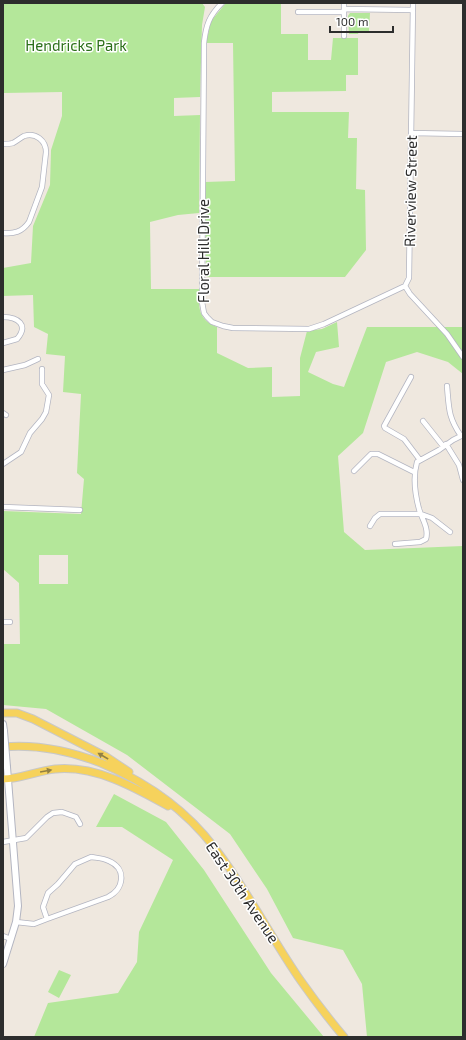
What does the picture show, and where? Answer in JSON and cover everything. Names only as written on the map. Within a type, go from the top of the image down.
[{"type":"main road","points":[[3,712],[17,713],[33,719],[105,756],[147,786]]},
{"type":"main road","name":"East 30th Avenue","points":[[3,747],[42,747],[78,755],[114,768],[147,786],[184,814],[203,833],[222,857],[301,981],[344,1037]]},
{"type":"main road","points":[[5,779],[55,769],[88,771],[100,774],[128,786],[184,814]]},
{"type":"street","name":"Floral Hill Drive","points":[[222,3],[212,14],[208,22],[204,43],[202,302],[204,313],[212,322],[234,328],[309,329],[324,324],[405,286]]},
{"type":"street","points":[[344,3],[344,36]]},
{"type":"street","name":"Riverview Street","points":[[405,286],[408,278],[413,3]]},
{"type":"street","points":[[298,12],[413,10]]},
{"type":"street","points":[[411,133],[463,134]]},
{"type":"street","points":[[3,144],[11,144],[25,136],[32,135],[39,137],[43,141],[46,147],[46,152],[42,187],[29,222],[26,227],[16,233],[3,233]]},
{"type":"street","points":[[405,286],[410,294],[447,334],[463,357]]},
{"type":"street","points":[[3,318],[16,319],[22,327],[22,331],[17,339],[3,343]]},
{"type":"street","points":[[3,370],[25,365],[38,360]]},
{"type":"street","points":[[3,464],[21,452],[30,433],[46,412],[48,395],[42,384],[42,369]]},
{"type":"street","points":[[411,378],[384,426],[404,439],[420,460]]},
{"type":"street","points":[[395,544],[423,541],[426,539],[427,528],[421,514],[417,498],[414,472],[417,462],[444,445],[462,436],[453,425],[451,418],[448,386]]},
{"type":"street","points":[[423,422],[444,445],[459,465],[463,480]]},
{"type":"street","points":[[354,471],[371,454],[378,454],[414,472]]},
{"type":"street","points":[[3,508],[80,510]]},
{"type":"street","points":[[370,526],[375,518],[380,514],[421,514],[432,518],[450,532]]},
{"type":"street","points":[[3,622],[10,622]]},
{"type":"street","points":[[3,724],[7,767],[5,779],[13,841],[18,899],[16,922],[3,964]]},
{"type":"street","points":[[3,842],[26,838],[53,813],[62,812],[76,817],[80,824]]},
{"type":"street","points":[[16,922],[34,924],[112,895],[119,888],[121,883],[120,870],[109,860],[100,858],[91,857],[74,864],[58,884],[48,893],[43,907],[47,919]]},
{"type":"street","points":[[3,936],[11,939]]},
{"type":"green space","name":"Hendricks Park","points":[[3,3],[202,3],[205,7],[202,25],[200,97],[174,98],[174,116],[200,115],[199,213],[178,215],[150,222],[151,289],[199,289],[200,312],[210,324],[217,327],[217,353],[248,368],[272,367],[272,397],[300,396],[300,358],[307,331],[322,329],[337,322],[339,347],[316,352],[308,372],[333,384],[344,387],[367,327],[463,327],[463,374],[448,362],[417,352],[386,362],[363,433],[338,456],[344,532],[365,550],[463,546],[463,1037],[367,1037],[362,984],[343,950],[293,938],[267,889],[230,834],[127,755],[46,709],[3,705],[3,644],[20,644],[19,583],[3,569],[3,511],[81,514],[84,479],[77,473],[81,394],[63,392],[65,356],[46,354],[48,334],[34,327],[33,295],[3,296],[3,268],[31,263],[33,226],[50,185],[51,150],[62,116],[62,92],[4,93]],"holes":[[[39,555],[68,555],[68,584],[39,584]]]},
{"type":"green space","points":[[226,3],[281,3],[281,34],[308,34],[308,60],[331,60],[333,38],[358,38],[358,75],[346,75],[346,91],[272,92],[272,112],[349,112],[348,138],[357,138],[356,189],[365,190],[366,250],[345,277],[206,277],[205,182],[235,181],[233,43],[206,43],[211,21]]},
{"type":"green space","points":[[350,13],[370,13],[369,31],[359,31],[358,34],[349,34],[348,16]]},
{"type":"green space","points":[[114,794],[166,822],[204,870],[271,973],[324,1037],[34,1037],[48,1003],[118,993],[137,962],[139,932],[173,860],[122,827],[96,827]]},
{"type":"green space","points":[[59,970],[71,975],[59,998],[48,992]]}]
